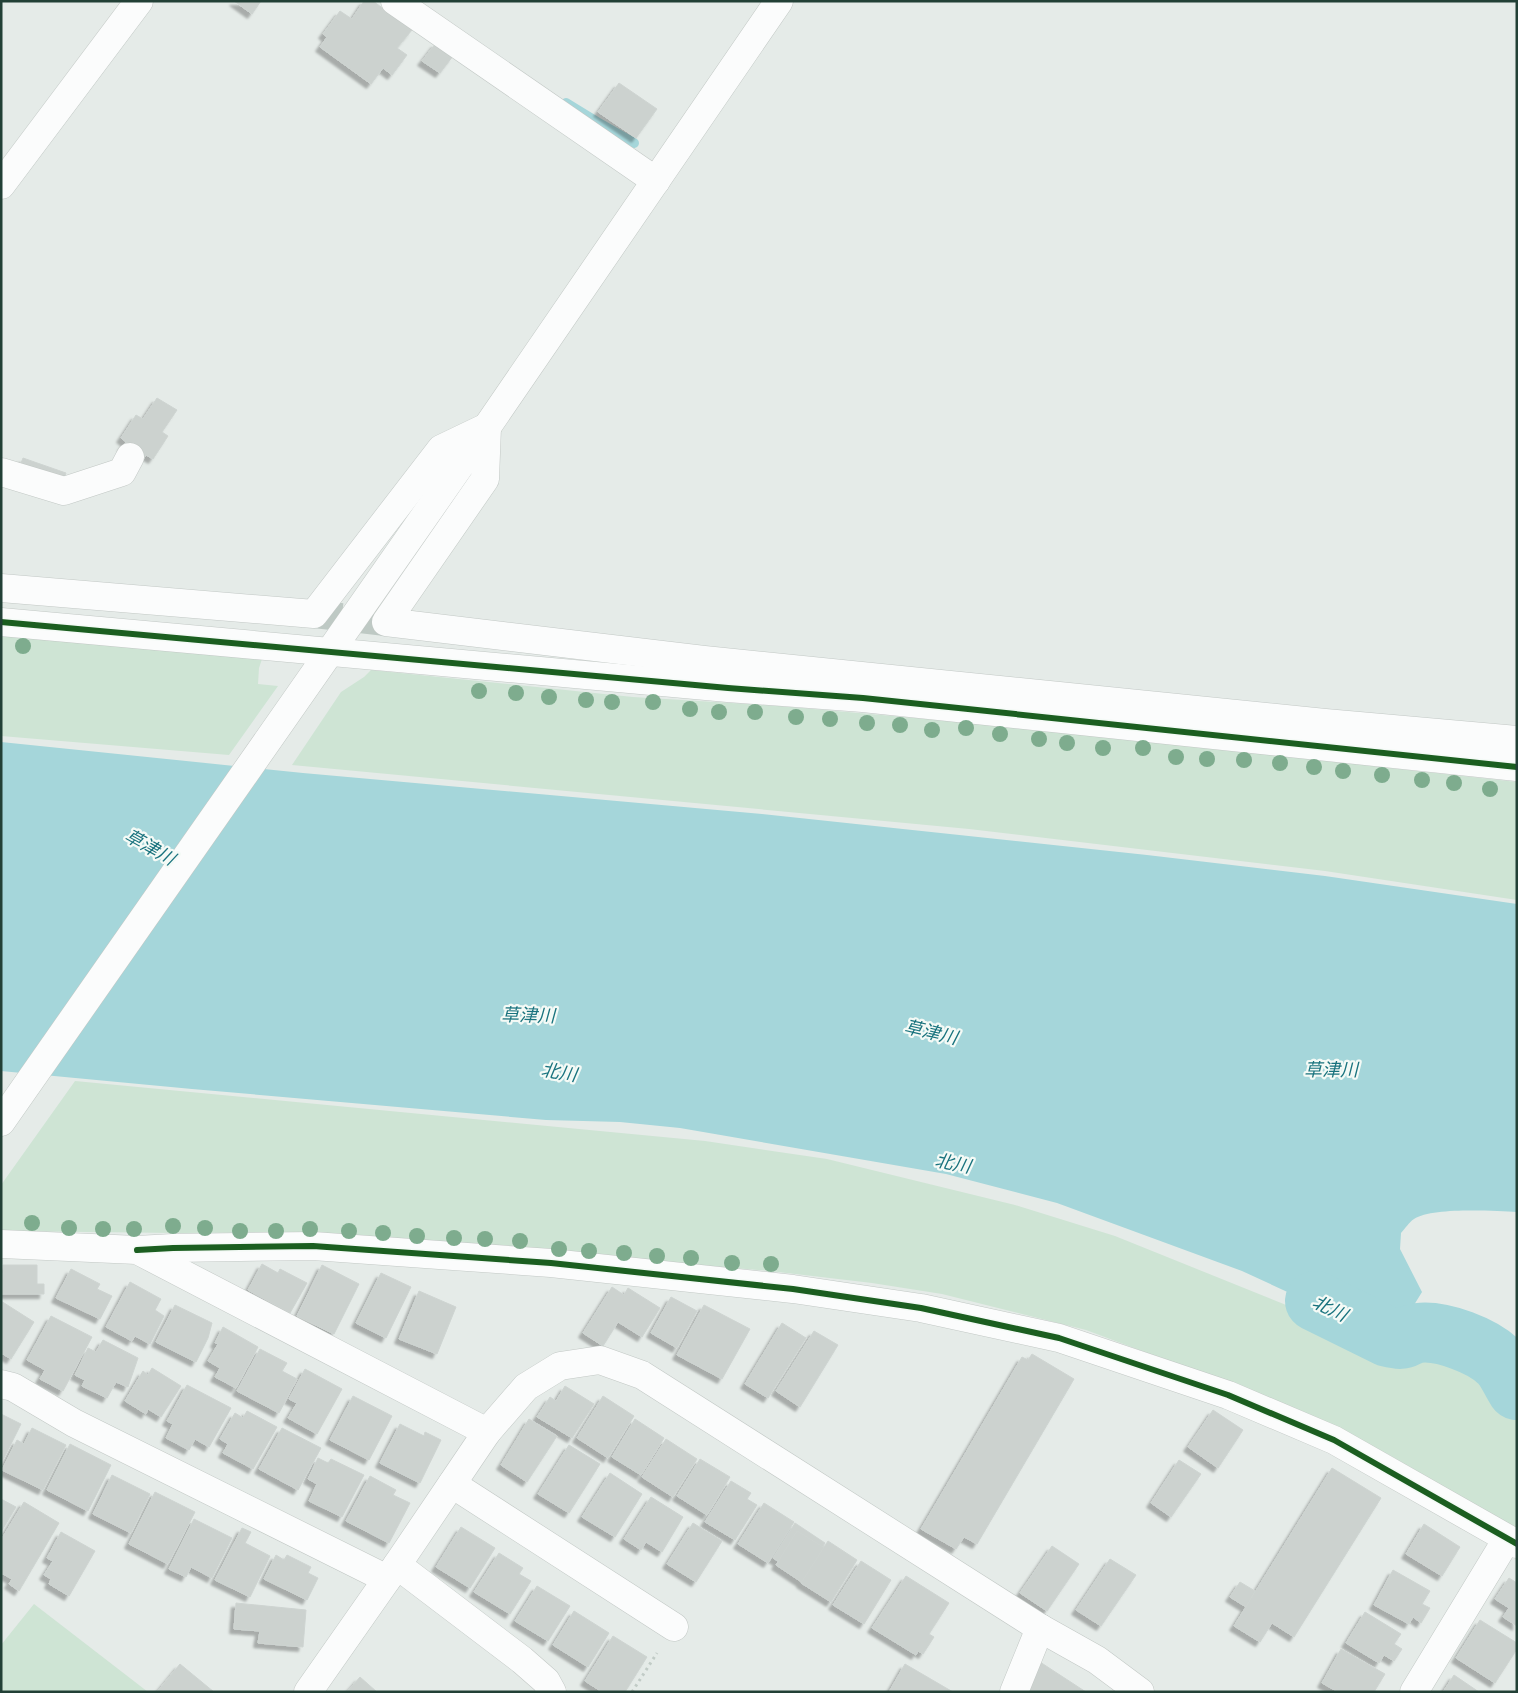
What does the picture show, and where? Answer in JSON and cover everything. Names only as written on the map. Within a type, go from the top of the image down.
[{"type":"street","points":[[1,185],[139,1]]},
{"type":"street","points":[[395,1],[656,181]]},
{"type":"street","points":[[1,1122],[488,427],[778,1]]},
{"type":"street","points":[[1,588],[314,614],[441,449],[488,427]]},
{"type":"street","points":[[488,427],[485,479],[386,622],[704,660],[1325,723],[1517,740]]},
{"type":"street","points":[[1,472],[64,491],[122,472],[130,457]]},
{"type":"street","points":[[1,604],[728,688],[863,698],[1517,767]]},
{"type":"street","points":[[1,622],[632,664],[704,660]]},
{"type":"street","points":[[1,1244],[138,1250],[313,1246],[541,1262],[793,1289],[921,1308],[1059,1338],[1228,1395],[1334,1440],[1512,1541],[1414,1692]]},
{"type":"street","points":[[138,1250],[486,1432]]},
{"type":"street","points":[[308,1692],[392,1572],[486,1432],[526,1387],[560,1366],[600,1360],[642,1375],[1040,1628],[1097,1660],[1140,1692]]},
{"type":"street","points":[[1,1384],[12,1387],[74,1423],[392,1572],[522,1660],[546,1681],[552,1692]]},
{"type":"street","points":[[452,1484],[674,1627]]},
{"type":"street","points":[[1014,1692],[1040,1628]]},
{"type":"path","points":[[632,1692],[674,1627]]},
{"type":"green space","points":[[1,633],[262,659],[259,668],[258,684],[278,686],[229,755],[1,736]]},
{"type":"green space","points":[[371,670],[633,697],[779,706],[1019,727],[1517,782],[1517,900],[1325,871],[969,829],[292,765],[341,692],[364,677]]},
{"type":"green space","points":[[75,1081],[705,1141],[827,1159],[1015,1205],[1115,1236],[1321,1319],[1394,1355],[1419,1348],[1448,1346],[1477,1360],[1517,1411],[1517,1530],[1391,1456],[1320,1421],[1246,1390],[1086,1330],[942,1294],[872,1283],[770,1271],[307,1232],[1,1231],[1,1185]]},
{"type":"green space","points":[[34,1604],[148,1692],[1,1692],[1,1645]]},
{"type":"water","name":"草津川","points":[[1,742],[303,773],[762,814],[1147,855],[1325,876],[1517,904],[1517,1212],[1448,1211],[1423,1215],[1410,1222],[1401,1233],[1400,1249],[1422,1292],[1406,1318],[1384,1343],[1320,1307],[1242,1271],[1057,1203],[946,1174],[680,1128],[620,1122],[546,1120],[1,1071]]},
{"type":"building","points":[[234,1],[261,1],[252,14]]},
{"type":"building","points":[[364,1],[373,1],[412,30],[397,48],[407,55],[392,75],[383,68],[371,84],[320,47],[327,37],[323,34],[340,11],[352,19]]},
{"type":"building","points":[[436,43],[453,56],[440,73],[422,61]]},
{"type":"building","points":[[619,83],[657,109],[636,138],[598,112]]},
{"type":"building","points":[[157,398],[177,410],[162,432],[168,436],[153,459],[146,455],[143,460],[122,447],[126,442],[121,438],[136,415],[143,419]]},
{"type":"building","points":[[23,458],[66,473],[63,483],[19,468]]},
{"type":"building","points":[[262,1264],[278,1273],[280,1269],[307,1283],[290,1313],[248,1290]]},
{"type":"building","points":[[3,1265],[37,1265],[37,1284],[44,1284],[44,1294],[1,1294]]},
{"type":"building","points":[[322,1265],[359,1284],[334,1334],[297,1316]]},
{"type":"building","points":[[71,1269],[100,1284],[97,1289],[112,1296],[100,1319],[56,1298]]},
{"type":"building","points":[[381,1273],[411,1287],[386,1338],[356,1323]]},
{"type":"building","points":[[130,1282],[161,1299],[155,1310],[164,1316],[150,1344],[135,1336],[132,1341],[106,1327]]},
{"type":"building","points":[[612,1287],[624,1295],[628,1288],[660,1308],[642,1337],[618,1322],[603,1346],[583,1333]]},
{"type":"building","points":[[419,1291],[456,1307],[437,1354],[399,1339]]},
{"type":"building","points":[[671,1297],[697,1311],[677,1348],[651,1333]]},
{"type":"building","points":[[1,1301],[34,1322],[11,1359],[1,1353]]},
{"type":"building","points":[[175,1305],[212,1323],[208,1338],[196,1362],[156,1342]]},
{"type":"building","points":[[704,1305],[750,1329],[722,1379],[677,1355]]},
{"type":"building","points":[[51,1316],[92,1337],[63,1391],[40,1379],[45,1370],[27,1360]]},
{"type":"building","points":[[782,1323],[806,1338],[768,1398],[745,1384]]},
{"type":"building","points":[[223,1327],[258,1347],[236,1388],[215,1377],[220,1368],[208,1361],[218,1344],[215,1343]]},
{"type":"building","points":[[814,1331],[838,1345],[800,1407],[776,1391]]},
{"type":"building","points":[[103,1340],[138,1358],[128,1387],[116,1382],[107,1398],[82,1386],[85,1380],[75,1375],[88,1348],[96,1352]]},
{"type":"building","points":[[260,1349],[287,1363],[282,1371],[297,1379],[279,1413],[237,1391]]},
{"type":"building","points":[[1032,1354],[1074,1379],[977,1544],[964,1537],[956,1549],[921,1529],[1022,1357],[1028,1360]]},
{"type":"building","points":[[152,1368],[181,1386],[161,1417],[148,1409],[146,1414],[125,1401],[143,1371],[148,1375]]},
{"type":"building","points":[[305,1369],[342,1389],[317,1434],[288,1418],[297,1403],[289,1399]]},
{"type":"building","points":[[187,1385],[231,1408],[209,1447],[195,1439],[189,1450],[166,1438],[173,1424],[167,1421]]},
{"type":"building","points":[[565,1386],[594,1404],[572,1438],[537,1417],[550,1397],[556,1401]]},
{"type":"building","points":[[353,1396],[392,1416],[369,1460],[330,1440]]},
{"type":"building","points":[[603,1396],[634,1416],[608,1458],[577,1438]]},
{"type":"building","points":[[1213,1410],[1243,1430],[1218,1468],[1188,1447]]},
{"type":"building","points":[[247,1411],[277,1427],[253,1469],[223,1453],[228,1444],[220,1439],[235,1413],[243,1418]]},
{"type":"building","points":[[1,1414],[21,1424],[3,1460],[1,1460]]},
{"type":"building","points":[[529,1419],[557,1436],[527,1482],[501,1465]]},
{"type":"building","points":[[635,1419],[664,1438],[641,1475],[612,1457]]},
{"type":"building","points":[[400,1424],[424,1436],[425,1432],[441,1440],[420,1483],[380,1463]]},
{"type":"building","points":[[32,1428],[66,1445],[43,1490],[2,1470],[17,1440],[24,1444]]},
{"type":"building","points":[[282,1428],[321,1448],[298,1490],[259,1469]]},
{"type":"building","points":[[666,1439],[697,1459],[673,1497],[642,1477]]},
{"type":"building","points":[[70,1444],[111,1465],[88,1511],[47,1490]]},
{"type":"building","points":[[569,1445],[600,1464],[569,1513],[538,1494]]},
{"type":"building","points":[[318,1458],[328,1463],[331,1459],[364,1475],[342,1517],[309,1501],[317,1484],[308,1479]]},
{"type":"building","points":[[700,1459],[730,1477],[707,1515],[677,1496]]},
{"type":"building","points":[[1179,1460],[1201,1474],[1171,1517],[1151,1503]]},
{"type":"building","points":[[1332,1468],[1381,1498],[1294,1637],[1272,1623],[1260,1642],[1234,1626]]},
{"type":"building","points":[[610,1473],[642,1494],[615,1537],[582,1517]]},
{"type":"building","points":[[112,1475],[150,1494],[131,1533],[93,1514]]},
{"type":"building","points":[[370,1476],[396,1490],[393,1495],[410,1503],[389,1543],[346,1521]]},
{"type":"building","points":[[731,1481],[751,1493],[747,1499],[757,1505],[735,1540],[705,1522]]},
{"type":"building","points":[[155,1492],[195,1512],[168,1564],[129,1544]]},
{"type":"building","points":[[651,1497],[683,1517],[662,1552],[646,1542],[641,1550],[624,1539]]},
{"type":"building","points":[[1,1499],[16,1507],[1,1532]]},
{"type":"building","points":[[24,1502],[59,1523],[19,1591],[9,1584],[12,1579],[1,1573],[1,1540]]},
{"type":"building","points":[[764,1503],[794,1522],[768,1563],[738,1544]]},
{"type":"building","points":[[194,1519],[232,1538],[212,1578],[191,1567],[186,1577],[169,1569]]},
{"type":"building","points":[[693,1523],[722,1541],[696,1582],[667,1564]]},
{"type":"building","points":[[795,1523],[825,1543],[803,1577],[773,1558]]},
{"type":"building","points":[[1424,1524],[1460,1547],[1442,1576],[1406,1554]]},
{"type":"building","points":[[461,1527],[495,1548],[470,1588],[436,1567]]},
{"type":"building","points":[[242,1528],[251,1532],[245,1543],[270,1556],[250,1597],[215,1580]]},
{"type":"building","points":[[797,1531],[828,1550],[806,1585],[776,1565]]},
{"type":"building","points":[[61,1532],[95,1551],[69,1596],[49,1584],[51,1579],[44,1575],[53,1561],[47,1558]]},
{"type":"building","points":[[828,1541],[857,1560],[831,1602],[801,1583]]},
{"type":"building","points":[[1052,1546],[1079,1564],[1047,1611],[1020,1593]]},
{"type":"building","points":[[499,1553],[523,1568],[519,1574],[531,1581],[510,1614],[474,1592]]},
{"type":"building","points":[[276,1555],[284,1560],[287,1555],[311,1567],[308,1573],[318,1578],[307,1600],[264,1579]]},
{"type":"building","points":[[1110,1559],[1136,1575],[1101,1626],[1076,1610]]},
{"type":"building","points":[[861,1561],[891,1580],[864,1624],[833,1605]]},
{"type":"building","points":[[1393,1570],[1430,1591],[1422,1604],[1430,1608],[1421,1623],[1413,1617],[1409,1624],[1374,1605]]},
{"type":"building","points":[[906,1576],[949,1603],[929,1634],[934,1637],[923,1654],[918,1651],[916,1655],[872,1628]]},
{"type":"building","points":[[1509,1578],[1517,1583],[1517,1626],[1503,1617],[1509,1608],[1495,1599]]},
{"type":"building","points":[[1240,1582],[1255,1591],[1246,1607],[1230,1597]]},
{"type":"building","points":[[537,1586],[570,1606],[548,1641],[515,1621]]},
{"type":"building","points":[[236,1603],[306,1610],[303,1647],[258,1643],[260,1631],[234,1629]]},
{"type":"building","points":[[574,1611],[609,1633],[588,1667],[553,1645]]},
{"type":"building","points":[[1365,1612],[1401,1634],[1394,1644],[1402,1649],[1394,1661],[1384,1655],[1379,1663],[1346,1643]]},
{"type":"building","points":[[1480,1620],[1517,1643],[1517,1649],[1495,1683],[1456,1658]]},
{"type":"building","points":[[613,1636],[647,1657],[625,1692],[602,1692],[585,1681]]},
{"type":"building","points":[[1341,1649],[1385,1674],[1374,1692],[1338,1692],[1322,1683]]},
{"type":"building","points":[[1040,1662],[1086,1692],[1025,1692]]},
{"type":"building","points":[[180,1664],[214,1692],[157,1692]]},
{"type":"building","points":[[905,1664],[953,1692],[889,1692]]},
{"type":"building","points":[[1454,1675],[1479,1692],[1443,1692]]},
{"type":"building","points":[[360,1677],[377,1692],[347,1692]]},
{"type":"waterway","points":[[566,103],[634,143]]},
{"type":"waterway","name":"北川","points":[[1315,1301],[1388,1337],[1402,1339],[1413,1334],[1428,1333],[1462,1340],[1484,1351],[1500,1363],[1517,1390]]},
{"type":"tunnel","points":[[314,614],[386,622]]},
{"type":"cycle path","points":[[1,622],[728,688],[863,698],[1517,767]]},
{"type":"cycle path","points":[[137,1250],[313,1246],[551,1263],[793,1289],[921,1308],[1059,1338],[1228,1395],[1334,1440],[1517,1544]]}]
